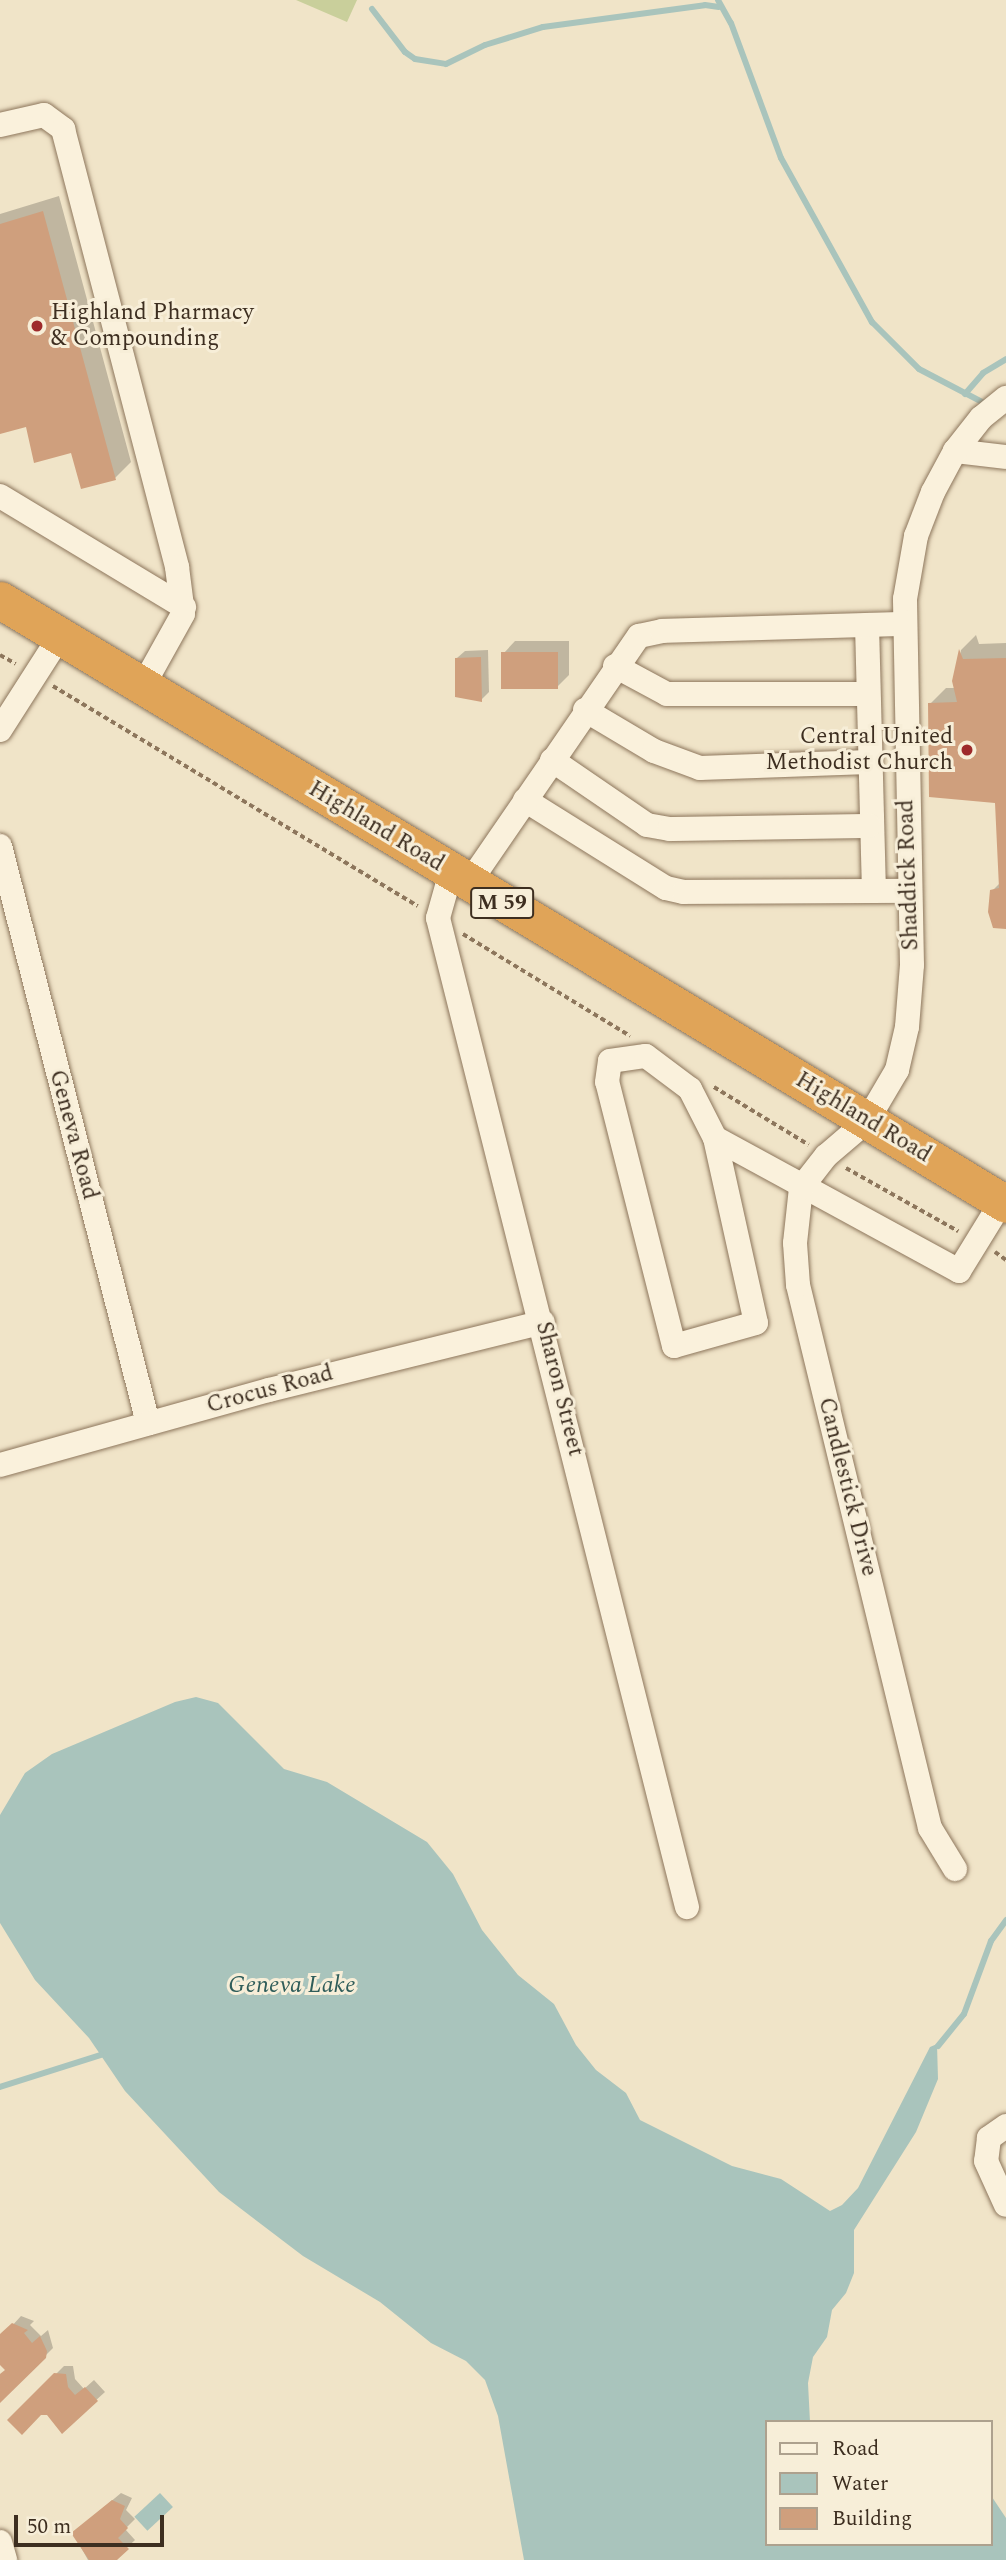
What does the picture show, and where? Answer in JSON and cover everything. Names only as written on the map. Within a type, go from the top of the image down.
[{"type":"highway","name":"Highland Road","points":[[0,600],[1004,1203]]},
{"type":"street","points":[[0,125],[44,115],[63,129],[184,607],[143,686]]},
{"type":"street","name":"Shaddick Road","points":[[867,1121],[897,1070],[907,1027],[910,891],[905,624],[916,536],[955,451],[981,418],[1006,398]]},
{"type":"street","points":[[955,451],[1006,457]]},
{"type":"street","points":[[0,496],[184,607]]},
{"type":"street","points":[[438,918],[460,878],[525,800],[615,666],[639,636],[662,631],[905,624]]},
{"type":"street","points":[[867,625],[869,826],[874,891]]},
{"type":"street","points":[[0,730],[60,636]]},
{"type":"street","points":[[615,666],[667,694],[868,694]]},
{"type":"street","points":[[585,710],[654,751],[700,768],[869,762]]},
{"type":"street","points":[[552,760],[647,825],[670,829],[869,826]]},
{"type":"street","points":[[525,800],[666,888],[684,892],[910,891]]},
{"type":"street","name":"Geneva Road","points":[[0,846],[148,1423]]},
{"type":"street","name":"Sharon Street","points":[[438,918],[542,1322],[687,1907]]},
{"type":"street","points":[[715,1138],[756,1323],[674,1346],[607,1082],[610,1061],[646,1056],[690,1090],[715,1138],[801,1188],[959,1271],[976,1241],[1004,1203]]},
{"type":"street","points":[[801,1188],[827,1156],[867,1121]]},
{"type":"street","name":"Candlestick Drive","points":[[801,1188],[795,1243],[798,1285],[930,1828],[955,1869]]},
{"type":"street","name":"Crocus Road","points":[[0,1465],[148,1423],[542,1322]]},
{"type":"street","points":[[1006,2126],[989,2138],[986,2161],[1006,2205]]},
{"type":"street","points":[[0,2542],[5,2560]]},
{"type":"path","points":[[0,655],[638,1041]]},
{"type":"path","points":[[709,1084],[1006,1260]]},
{"type":"green space","points":[[296,0],[357,0],[347,22]]},
{"type":"water","name":"Geneva Lake","points":[[196,1697],[218,1703],[284,1769],[327,1782],[427,1842],[453,1874],[482,1930],[518,1975],[554,2004],[576,2045],[596,2070],[626,2093],[640,2120],[732,2166],[781,2179],[830,2211],[842,2205],[858,2188],[930,2047],[937,2044],[938,2079],[916,2132],[854,2230],[854,2273],[846,2293],[832,2310],[827,2337],[813,2357],[808,2383],[810,2420],[764,2420],[764,2546],[992,2546],[992,2497],[1006,2518],[1006,2560],[524,2560],[498,2416],[485,2380],[466,2361],[431,2343],[380,2302],[303,2256],[219,2192],[125,2091],[89,2038],[35,1980],[0,1923],[0,1815],[25,1773],[52,1754],[175,1702]]},
{"type":"water","points":[[160,2493],[173,2507],[147,2531],[134,2517]]},
{"type":"building","name":"Highland Pharmacy & Compounding","points":[[43,211],[116,480],[81,489],[71,453],[34,463],[26,427],[0,434],[0,224]]},
{"type":"building","name":"Central United Methodist Church","points":[[959,649],[963,659],[1006,658],[1006,929],[993,928],[988,912],[990,890],[999,888],[995,803],[929,797],[928,703],[957,702],[952,681]]},
{"type":"building","points":[[501,652],[558,652],[558,689],[501,689]]},
{"type":"building","points":[[481,657],[482,702],[455,697],[455,658]]},
{"type":"building","points":[[12,2323],[28,2330],[24,2333],[32,2343],[40,2336],[47,2351],[46,2358],[0,2403],[0,2374],[5,2370],[0,2365],[0,2334]]},
{"type":"building","points":[[54,2373],[66,2374],[68,2387],[75,2395],[85,2387],[98,2401],[62,2434],[47,2415],[41,2415],[22,2435],[7,2420]]},
{"type":"building","points":[[112,2500],[125,2506],[120,2519],[128,2528],[118,2538],[129,2549],[117,2560],[89,2560],[71,2533]]},
{"type":"waterway","points":[[718,0],[731,23],[781,158],[872,322],[919,369],[988,405]]},
{"type":"waterway","points":[[372,9],[405,52],[415,59],[446,64],[485,45],[543,27],[705,5],[719,7]]},
{"type":"waterway","points":[[965,394],[983,373],[1006,359]]},
{"type":"waterway","points":[[938,2046],[964,2014],[991,1941],[1006,1920]]},
{"type":"waterway","points":[[0,2087],[101,2055]]},
{"type":"place","name":"Highland Pharmacy & Compounding","points":[[37,326]]},
{"type":"place","name":"Central United Methodist Church","points":[[967,750]]}]
